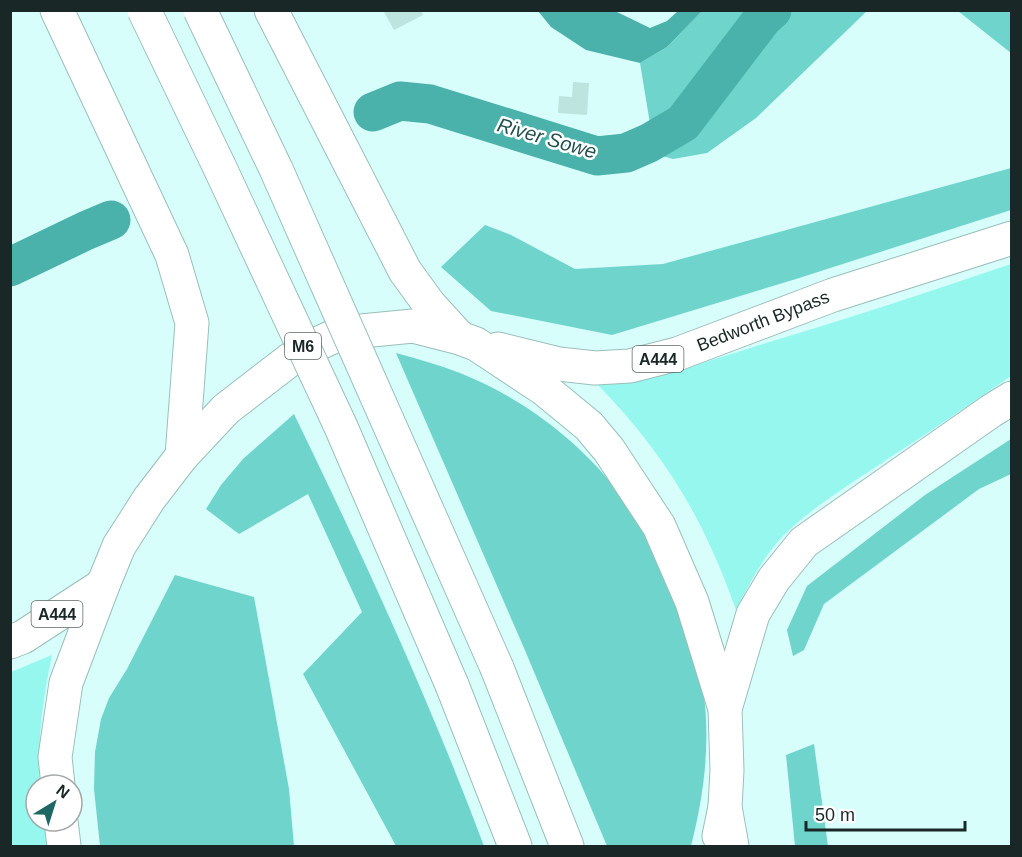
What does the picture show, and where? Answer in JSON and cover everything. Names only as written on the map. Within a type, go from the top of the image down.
[{"type":"highway","points":[[57,10],[172,255],[192,323],[182,456]]},
{"type":"highway","name":"M6","points":[[144,10],[341,427],[452,686],[515,846]]},
{"type":"highway","name":"M6","points":[[200,10],[276,169],[497,668],[567,846]]},
{"type":"highway","points":[[271,10],[405,271],[429,304],[468,341],[544,389],[588,426],[609,450],[659,526],[692,602],[724,709],[727,770],[725,807],[716,846]]},
{"type":"highway","name":"Bedworth Bypass","points":[[57,773],[55,757],[66,684],[119,546],[149,499],[182,456],[226,409],[300,352],[341,333],[413,326],[559,364],[595,368],[630,366],[677,354],[833,295],[1011,238]]},
{"type":"highway","points":[[724,709],[753,614],[774,579],[804,542],[1011,399]]},
{"type":"highway","name":"A444","points":[[10,642],[103,585]]},
{"type":"highway","points":[[725,807],[732,846]]},
{"type":"shaded area","points":[[538,11],[615,11],[650,28],[667,21],[678,11],[702,11],[667,47],[640,63],[586,50],[551,27]]},
{"type":"shaded area","points":[[702,11],[867,11],[756,118],[707,153],[673,159],[655,154],[640,63],[667,47]]},
{"type":"shaded area","points":[[958,11],[1011,11],[1011,53]]},
{"type":"shaded area","points":[[1011,168],[1011,210],[612,335],[491,311],[441,267],[485,225],[511,235],[575,269],[663,264]]},
{"type":"shaded area","points":[[1011,264],[1011,376],[833,496],[795,525],[776,544],[763,562],[736,610],[710,546],[680,489],[643,436],[598,385],[640,379],[702,363]]},
{"type":"shaded area","points":[[396,353],[460,373],[513,399],[538,415],[561,433],[604,474],[658,549],[669,575],[698,665],[705,709],[705,768],[691,846],[607,846]]},
{"type":"shaded area","points":[[294,414],[394,628],[441,736],[484,846],[396,846],[303,674],[362,612],[308,494],[239,534],[206,509],[221,485],[243,459]]},
{"type":"shaded area","points":[[1011,439],[1011,474],[979,489],[824,604],[804,650],[793,656],[787,630],[807,586],[925,495]]},
{"type":"shaded area","points":[[175,575],[254,597],[289,789],[294,846],[100,846],[94,789],[95,752],[101,719],[109,698],[127,669]]},
{"type":"shaded area","points":[[52,655],[42,720],[40,773],[24,773],[24,833],[46,833],[48,846],[11,846],[11,672]]},
{"type":"shaded area","points":[[814,744],[828,846],[795,846],[786,755]]},
{"type":"building","points":[[387,10],[421,10],[423,15],[394,30],[384,12]]},
{"type":"building","points":[[573,82],[589,83],[587,115],[558,113],[559,96],[572,97]]},
{"type":"waterway","name":"River Sowe","points":[[373,112],[400,101],[430,104],[597,156],[626,153],[649,143],[683,123],[763,18],[772,10]]},
{"type":"waterway","name":"River Sowe","points":[[10,267],[111,220]]}]
